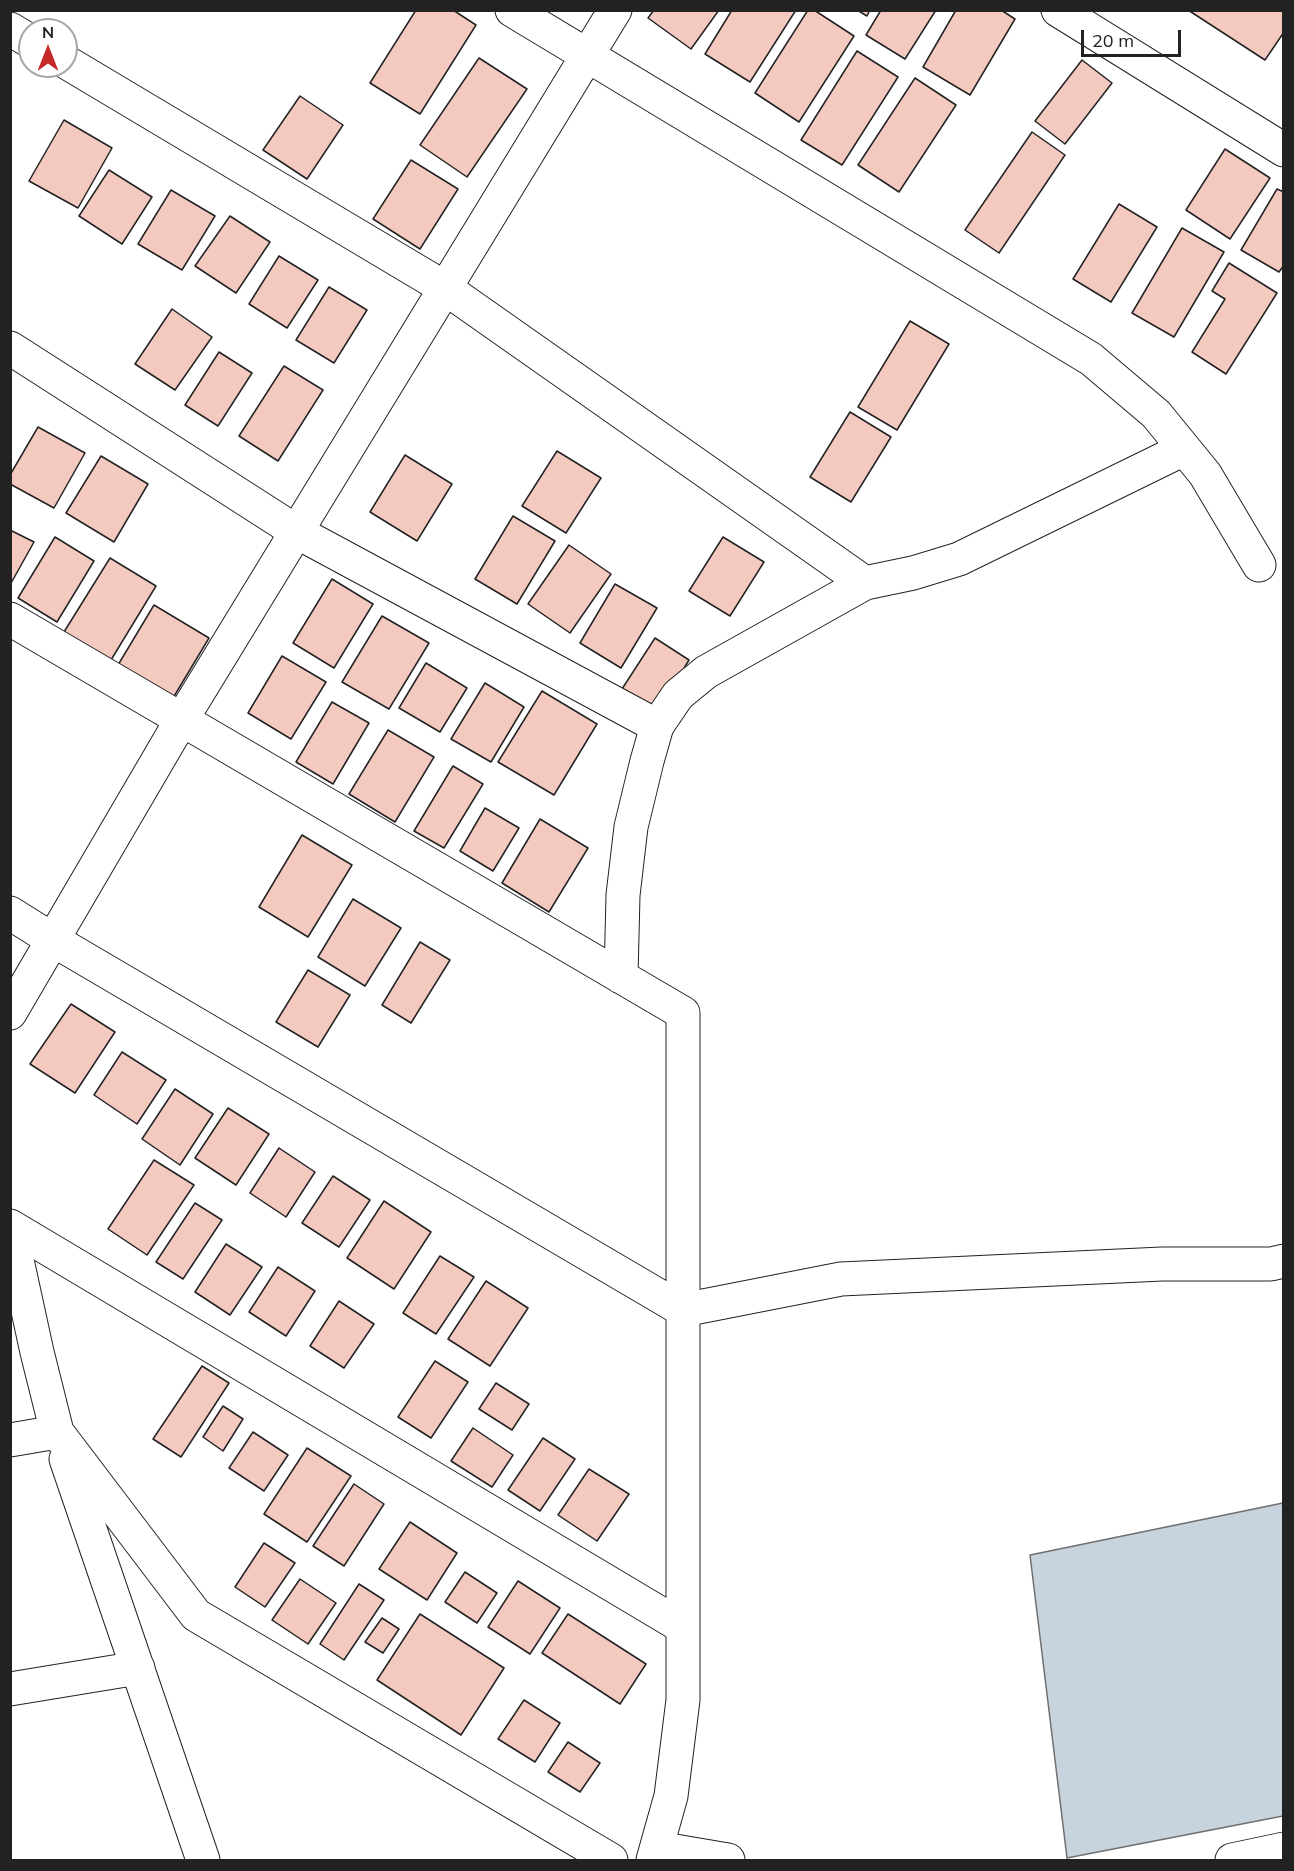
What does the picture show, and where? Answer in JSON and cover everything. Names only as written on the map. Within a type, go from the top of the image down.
[{"type":"street","points":[[512,10],[1091,359],[1156,414],[1184,448],[1205,474],[1259,565]]},
{"type":"street","points":[[10,1013],[182,719],[615,10]]},
{"type":"street","points":[[1058,10],[1284,150]]},
{"type":"street","points":[[78,69],[445,288],[865,583]]},
{"type":"street","points":[[10,348],[297,532],[657,726]]},
{"type":"street","points":[[621,977],[623,895],[631,827],[657,726],[678,695],[706,672],[865,583],[913,573],[959,559],[1184,448]]},
{"type":"street","points":[[10,619],[683,1013],[683,1700],[671,1796],[655,1854],[728,1860]]},
{"type":"street","points":[[10,913],[683,1310],[841,1279],[1162,1264],[1271,1264],[1284,1261]]},
{"type":"street","points":[[10,1227],[683,1627]]},
{"type":"street","points":[[10,1227],[57,1432],[203,1860]]},
{"type":"street","points":[[10,1440],[57,1432]]},
{"type":"street","points":[[57,1432],[196,1615],[611,1860]]},
{"type":"street","points":[[10,1689],[138,1668]]},
{"type":"street","points":[[1232,1860],[1284,1849]]},
{"type":"shaded area","points":[[1283,1503],[1283,1816],[1067,1858],[1030,1555]]},
{"type":"building","points":[[416,10],[453,10],[476,25],[420,114],[370,83]]},
{"type":"building","points":[[654,10],[719,10],[691,49],[648,18]]},
{"type":"building","points":[[732,10],[796,10],[750,82],[705,54]]},
{"type":"building","points":[[808,10],[814,10],[854,36],[799,122],[755,93]]},
{"type":"building","points":[[857,10],[870,10],[867,16]]},
{"type":"building","points":[[881,10],[936,10],[905,59],[866,35]]},
{"type":"building","points":[[956,10],[1001,10],[1015,19],[970,95],[923,67]]},
{"type":"building","points":[[1188,10],[1284,10],[1284,32],[1265,60]]},
{"type":"building","points":[[857,51],[898,77],[842,165],[801,140]]},
{"type":"building","points":[[479,58],[527,89],[467,177],[420,145]]},
{"type":"building","points":[[1082,60],[1112,83],[1065,144],[1035,121]]},
{"type":"building","points":[[915,78],[956,105],[899,192],[858,165]]},
{"type":"building","points":[[300,96],[343,125],[307,179],[263,150]]},
{"type":"building","points":[[64,120],[112,148],[78,208],[29,181]]},
{"type":"building","points":[[1032,132],[1065,155],[999,253],[965,230]]},
{"type":"building","points":[[1225,149],[1270,178],[1230,239],[1186,210]]},
{"type":"building","points":[[411,160],[458,189],[420,249],[373,219]]},
{"type":"building","points":[[109,170],[152,197],[122,244],[79,216]]},
{"type":"building","points":[[1277,189],[1284,192],[1284,265],[1279,272],[1241,250]]},
{"type":"building","points":[[171,190],[215,216],[182,270],[138,244]]},
{"type":"building","points":[[1119,204],[1157,227],[1111,302],[1073,279]]},
{"type":"building","points":[[230,216],[270,242],[236,293],[195,266]]},
{"type":"building","points":[[1182,228],[1224,252],[1174,337],[1132,313]]},
{"type":"building","points":[[279,256],[318,280],[287,328],[249,304]]},
{"type":"building","points":[[1229,263],[1277,293],[1226,374],[1192,352],[1225,299],[1212,291]]},
{"type":"building","points":[[329,287],[367,310],[334,363],[296,340]]},
{"type":"building","points":[[172,309],[212,337],[175,390],[135,364]]},
{"type":"building","points":[[910,321],[949,344],[897,430],[858,407]]},
{"type":"building","points":[[219,352],[252,373],[218,426],[185,405]]},
{"type":"building","points":[[284,366],[323,390],[278,461],[239,436]]},
{"type":"building","points":[[850,412],[891,437],[851,502],[810,477]]},
{"type":"building","points":[[38,427],[85,453],[54,508],[10,484],[10,475]]},
{"type":"building","points":[[557,451],[601,478],[566,533],[522,506]]},
{"type":"building","points":[[405,455],[452,484],[417,541],[370,512]]},
{"type":"building","points":[[101,456],[148,484],[114,542],[66,513]]},
{"type":"building","points":[[513,516],[555,541],[517,604],[475,579]]},
{"type":"building","points":[[10,530],[34,542],[10,585]]},
{"type":"building","points":[[55,537],[94,561],[57,622],[18,598]]},
{"type":"building","points":[[723,537],[764,562],[730,616],[689,591]]},
{"type":"building","points":[[569,545],[611,574],[570,633],[528,604]]},
{"type":"building","points":[[110,558],[156,586],[111,660],[64,632]]},
{"type":"building","points":[[332,579],[373,604],[334,668],[293,643]]},
{"type":"building","points":[[615,584],[657,608],[621,668],[580,643]]},
{"type":"building","points":[[154,605],[209,638],[170,703],[115,670]]},
{"type":"building","points":[[382,616],[429,643],[389,709],[342,682]]},
{"type":"building","points":[[655,638],[689,660],[658,711],[622,689]]},
{"type":"building","points":[[282,656],[326,682],[291,739],[248,713]]},
{"type":"building","points":[[426,663],[467,688],[440,732],[399,708]]},
{"type":"building","points":[[485,683],[524,707],[491,762],[451,739]]},
{"type":"building","points":[[542,691],[597,724],[554,795],[498,762]]},
{"type":"building","points":[[332,702],[369,723],[333,784],[296,762]]},
{"type":"building","points":[[388,730],[434,757],[395,822],[349,794]]},
{"type":"building","points":[[453,766],[483,784],[444,848],[414,831]]},
{"type":"building","points":[[485,808],[519,828],[493,871],[460,851]]},
{"type":"building","points":[[540,819],[588,848],[549,912],[502,883]]},
{"type":"building","points":[[302,835],[352,865],[308,937],[259,907]]},
{"type":"building","points":[[353,899],[401,928],[365,986],[318,957]]},
{"type":"building","points":[[420,942],[450,960],[411,1023],[382,1005]]},
{"type":"building","points":[[308,970],[350,995],[318,1047],[276,1022]]},
{"type":"building","points":[[71,1004],[115,1032],[75,1093],[30,1064]]},
{"type":"building","points":[[122,1052],[166,1080],[137,1124],[94,1095]]},
{"type":"building","points":[[175,1089],[213,1114],[180,1165],[142,1139]]},
{"type":"building","points":[[228,1108],[269,1134],[236,1185],[195,1158]]},
{"type":"building","points":[[279,1148],[315,1172],[286,1217],[250,1193]]},
{"type":"building","points":[[154,1160],[194,1185],[147,1255],[108,1229]]},
{"type":"building","points":[[333,1176],[370,1200],[339,1247],[302,1223]]},
{"type":"building","points":[[384,1201],[431,1232],[394,1289],[347,1258]]},
{"type":"building","points":[[195,1203],[222,1220],[183,1279],[156,1262]]},
{"type":"building","points":[[226,1244],[262,1267],[230,1315],[195,1292]]},
{"type":"building","points":[[440,1256],[474,1277],[436,1334],[403,1313]]},
{"type":"building","points":[[278,1267],[315,1291],[286,1336],[249,1312]]},
{"type":"building","points":[[486,1281],[528,1308],[490,1366],[448,1339]]},
{"type":"building","points":[[339,1301],[374,1324],[344,1368],[310,1346]]},
{"type":"building","points":[[435,1361],[468,1382],[431,1438],[398,1417]]},
{"type":"building","points":[[202,1366],[229,1383],[181,1457],[153,1439]]},
{"type":"building","points":[[496,1383],[529,1404],[512,1430],[479,1409]]},
{"type":"building","points":[[223,1406],[243,1419],[223,1451],[203,1437]]},
{"type":"building","points":[[473,1428],[513,1455],[492,1487],[451,1461]]},
{"type":"building","points":[[253,1432],[288,1455],[264,1491],[229,1468]]},
{"type":"building","points":[[543,1438],[575,1459],[540,1511],[508,1490]]},
{"type":"building","points":[[307,1448],[351,1476],[307,1542],[264,1514]]},
{"type":"building","points":[[589,1469],[629,1494],[597,1541],[558,1515]]},
{"type":"building","points":[[354,1484],[384,1504],[344,1566],[313,1546]]},
{"type":"building","points":[[410,1522],[457,1553],[427,1600],[379,1569]]},
{"type":"building","points":[[264,1543],[295,1563],[265,1607],[235,1587]]},
{"type":"building","points":[[465,1572],[497,1593],[477,1623],[445,1602]]},
{"type":"building","points":[[300,1579],[336,1603],[308,1644],[272,1620]]},
{"type":"building","points":[[518,1581],[560,1608],[530,1654],[488,1627]]},
{"type":"building","points":[[359,1584],[384,1600],[344,1660],[320,1644]]},
{"type":"building","points":[[420,1614],[504,1668],[461,1735],[377,1680]]},
{"type":"building","points":[[568,1614],[646,1664],[620,1704],[542,1653]]},
{"type":"building","points":[[382,1618],[399,1629],[383,1653],[365,1642]]},
{"type":"building","points":[[524,1700],[560,1723],[535,1762],[498,1739]]},
{"type":"building","points":[[568,1742],[600,1763],[580,1792],[548,1772]]}]
